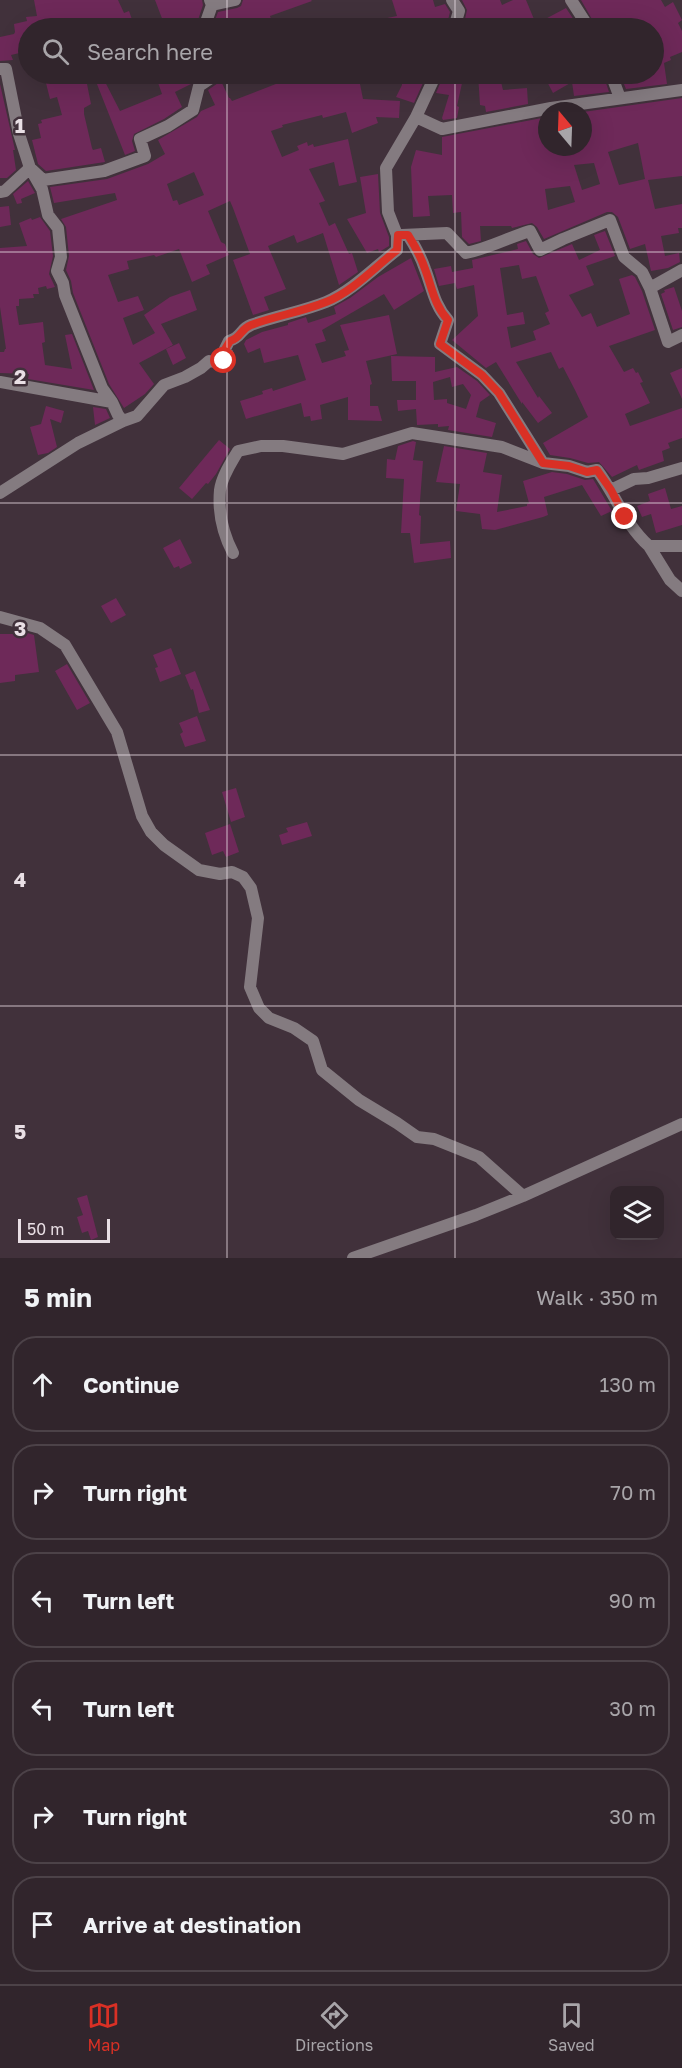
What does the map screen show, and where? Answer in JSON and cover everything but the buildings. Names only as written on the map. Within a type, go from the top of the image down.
[{"type":"street","points":[[207,18],[211,3],[235,0]]},
{"type":"street","points":[[452,0],[459,11],[457,18]]},
{"type":"street","points":[[571,0],[583,18]]},
{"type":"street","points":[[0,69],[6,69],[19,134],[30,168],[42,189],[48,215],[58,228],[61,257],[57,270],[65,295],[102,388],[123,421]]},
{"type":"street","points":[[30,168],[43,180],[104,171],[145,156],[140,139],[174,123],[193,110],[199,86],[202,84]]},
{"type":"street","points":[[431,84],[416,117],[386,168],[388,212],[426,270],[431,292],[441,313],[448,320],[440,344],[482,375],[499,393],[543,463]]},
{"type":"street","points":[[615,84],[620,98]]},
{"type":"street","points":[[416,117],[442,129],[551,108],[682,90]]},
{"type":"street","points":[[0,192],[30,168]]},
{"type":"street","points":[[403,235],[447,233],[466,253],[486,249],[530,231],[540,250],[563,238],[610,220],[624,257],[642,272],[650,288],[668,342],[682,335]]},
{"type":"street","points":[[0,493],[78,442],[137,416],[164,385],[185,377],[201,368],[209,360],[218,363],[224,361],[228,355],[225,349],[230,341],[238,338],[245,327],[273,316],[328,301],[349,288],[397,250],[403,235]]},
{"type":"street","points":[[650,288],[682,270]]},
{"type":"street","points":[[0,382],[112,402]]},
{"type":"street","points":[[233,553],[223,534],[220,489],[238,452],[261,446],[283,446],[344,454],[411,433],[467,440],[502,447],[543,463],[569,466],[587,472],[597,470],[639,538],[649,546],[670,580],[682,591]]},
{"type":"street","points":[[611,490],[634,479],[648,478],[682,468]]},
{"type":"street","points":[[649,546],[682,546]]},
{"type":"street","points":[[0,617],[40,628],[64,645],[117,732],[142,816],[151,832],[164,845],[200,870],[220,874],[232,872],[243,877],[251,888],[258,918],[250,987],[259,1008],[269,1018],[294,1028],[313,1041],[322,1070],[359,1100],[417,1137],[434,1139],[479,1157],[523,1196]]},
{"type":"street","points":[[353,1258],[437,1230],[523,1196],[682,1124]]},
{"type":"route","points":[[224,361],[228,355],[225,349],[230,341],[238,338],[245,327],[273,316],[328,301],[349,288],[397,250],[398,235],[408,235],[426,270],[431,292],[441,313],[448,320],[440,344],[482,375],[499,393],[543,463],[569,466],[587,472],[597,470],[625,517]]}]
